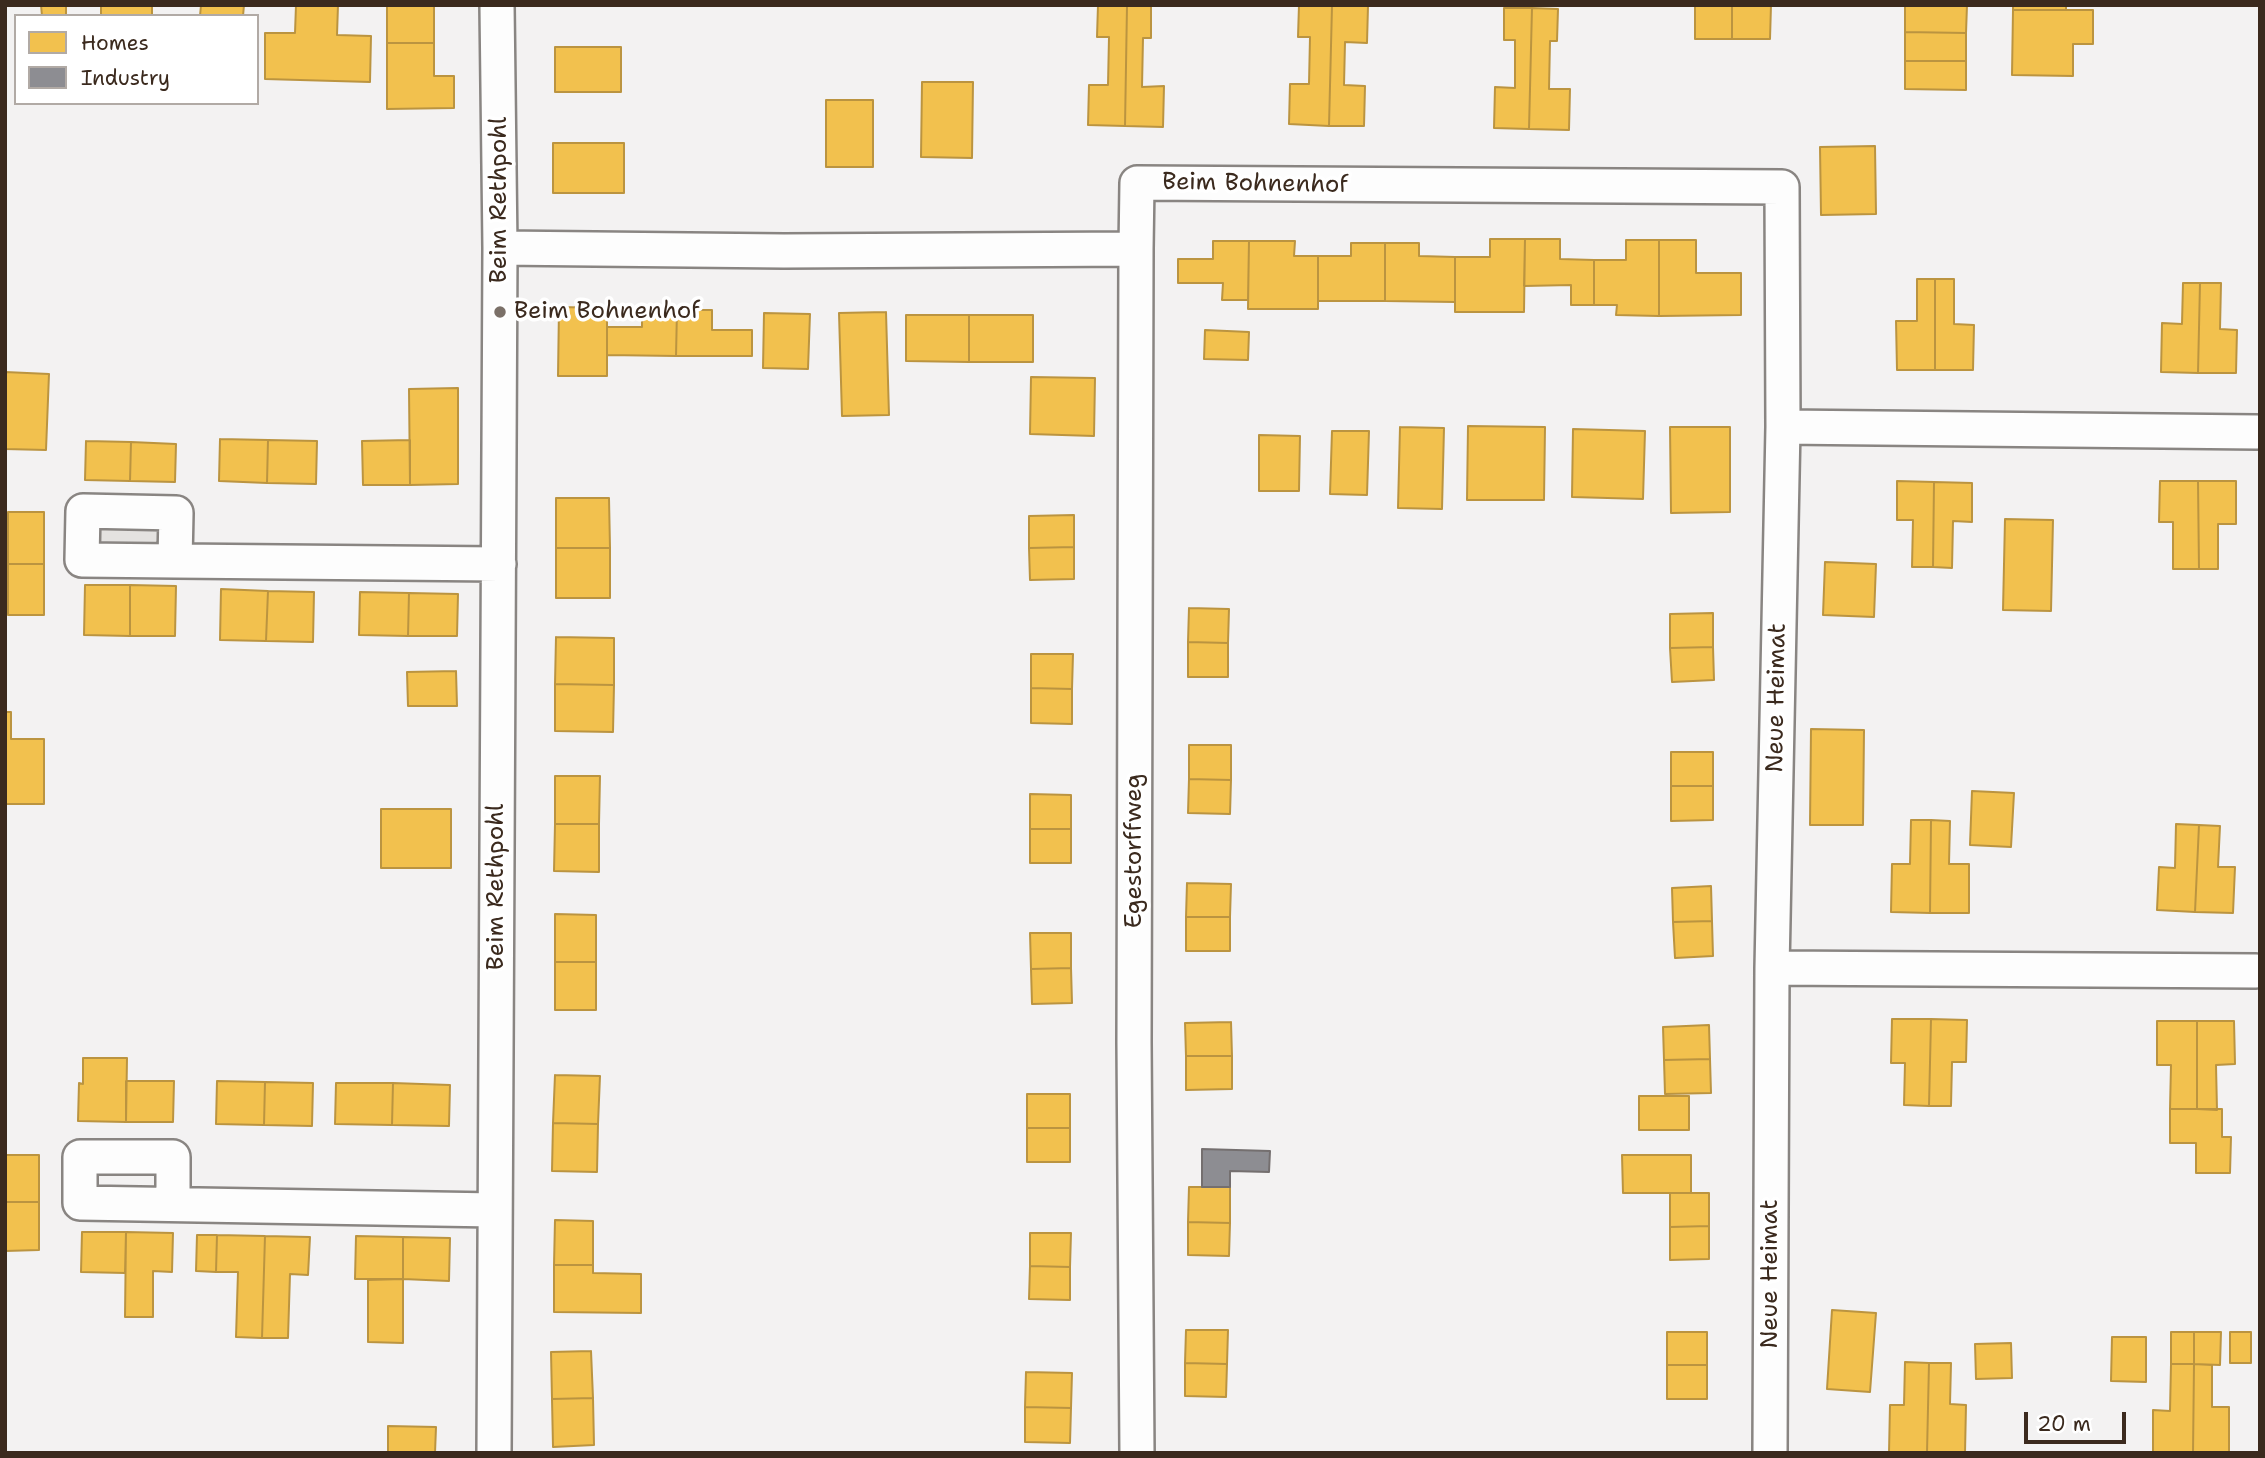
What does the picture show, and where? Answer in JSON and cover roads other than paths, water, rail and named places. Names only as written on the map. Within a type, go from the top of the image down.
[{"type":"street","name":"Beim Rethpohl","points":[[494,1453],[500,248],[497,5]]},
{"type":"street","name":"Beim Bohnenhof","points":[[1136,249],[1137,183],[1782,187]]},
{"type":"street","name":"Neue Heimat","points":[[1770,1453],[1772,968],[1783,427],[1782,187]]},
{"type":"street","points":[[500,248],[784,251],[1136,249]]},
{"type":"street","name":"Egestorffweg","points":[[1136,249],[1134,1042],[1137,1453]]},
{"type":"street","points":[[1783,427],[2258,432]]},
{"type":"street","points":[[175,561],[499,564]]},
{"type":"street","points":[[1772,968],[2256,971]]},
{"type":"street","points":[[173,1203],[495,1210]]},
{"type":"place","name":"Beim Bohnenhof","points":[[500,312]]}]
